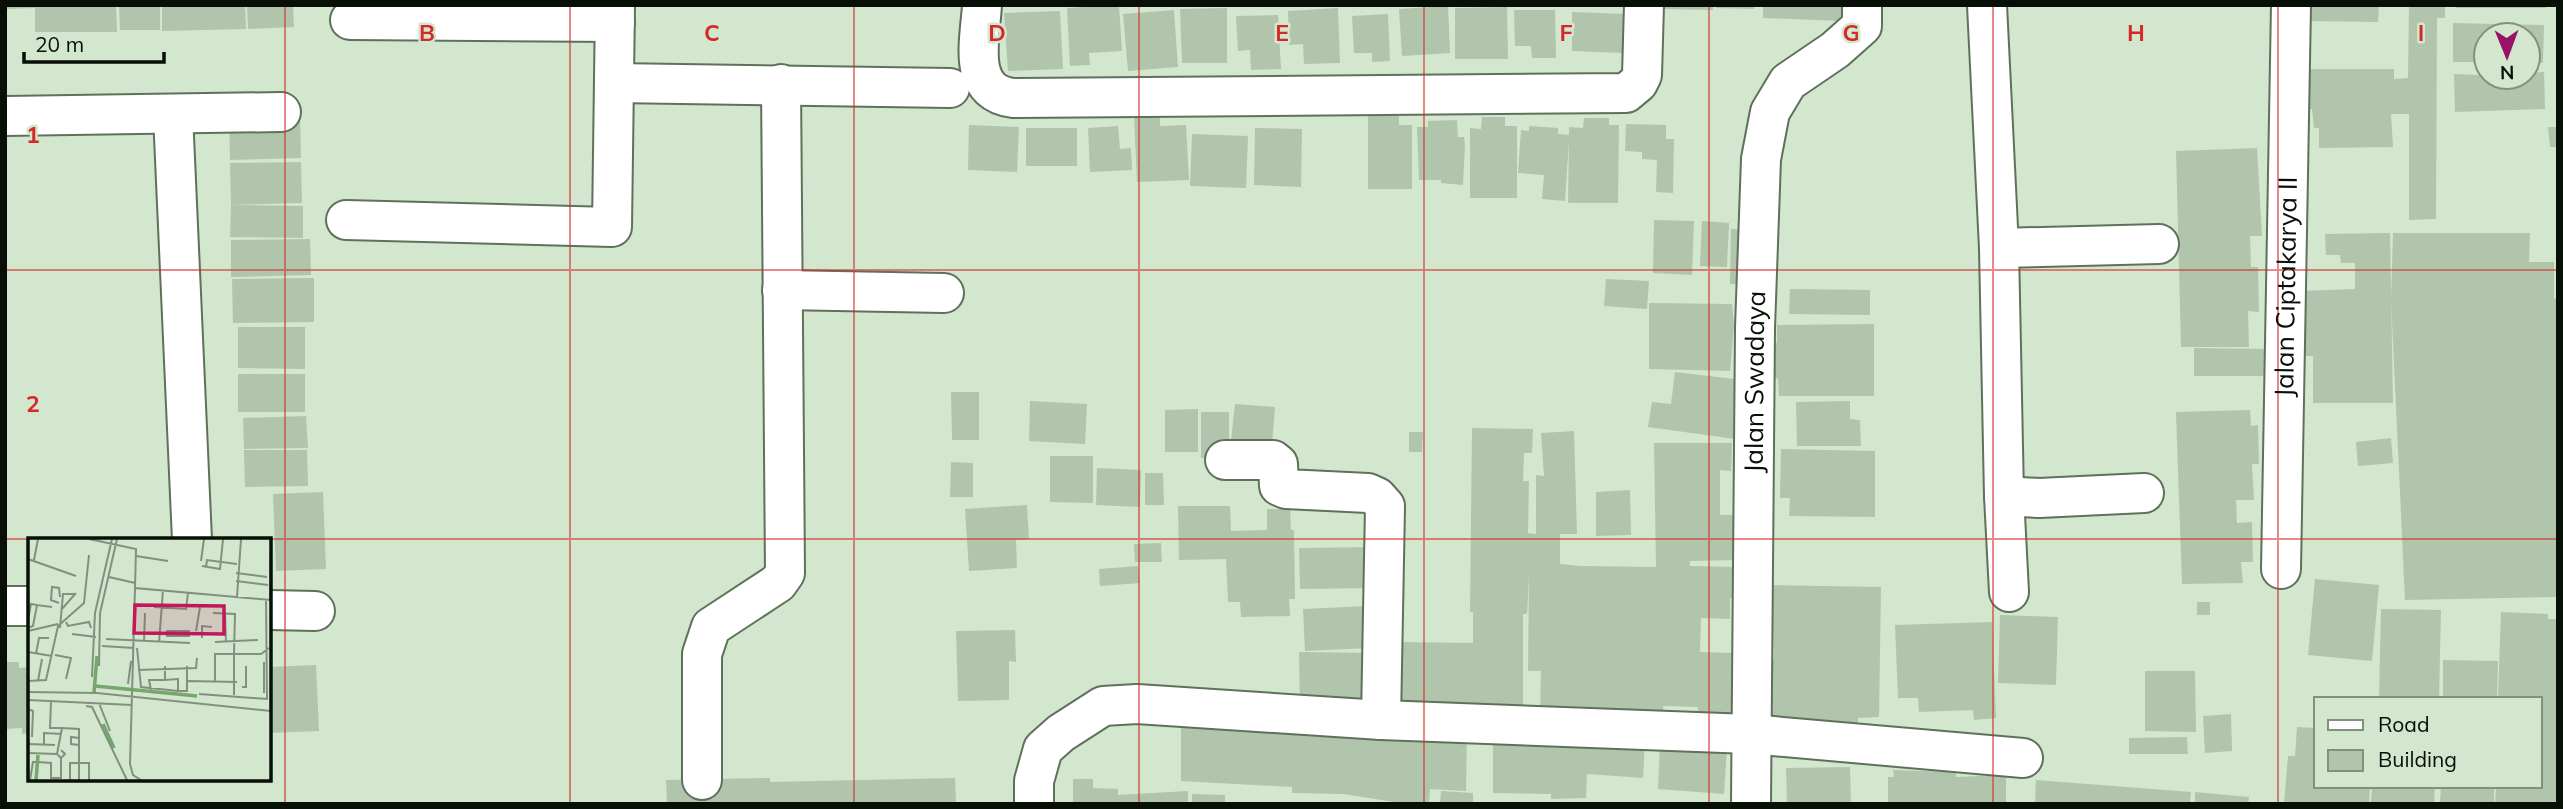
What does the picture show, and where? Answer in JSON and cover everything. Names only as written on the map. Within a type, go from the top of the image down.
[{"type":"street","points":[[982,5],[979,69],[988,89],[997,96],[1013,98],[1626,93],[1638,83],[1642,75],[1644,5]]},
{"type":"street","name":"Jalan Swadaya","points":[[1751,804],[1760,159],[1770,112],[1788,82],[1835,50],[1862,26],[1862,5]]},
{"type":"street","points":[[1987,5],[1999,248],[2004,496],[2009,592]]},
{"type":"street","name":"Jalan Ciptakarya II","points":[[2281,569],[2291,5]]},
{"type":"street","points":[[346,220],[612,227],[615,14],[350,20]]},
{"type":"street","points":[[614,83],[950,88]]},
{"type":"street","points":[[702,780],[702,654],[710,627],[778,583],[785,573],[781,84]]},
{"type":"street","points":[[5,116],[281,112]]},
{"type":"street","points":[[173,114],[192,538]]},
{"type":"street","points":[[1999,248],[2159,244]]},
{"type":"street","points":[[782,290],[944,293]]},
{"type":"street","points":[[1225,460],[1273,460],[1278,464],[1279,486],[1286,489],[1368,494],[1377,497],[1385,506],[1381,720]]},
{"type":"street","points":[[2004,496],[2144,493]]},
{"type":"street","points":[[5,606],[28,606]]},
{"type":"street","points":[[271,610],[315,611]]},
{"type":"street","points":[[1034,804],[1034,781],[1044,749],[1061,733],[1103,706],[1137,704],[1381,720],[1750,734],[2023,758]]},
{"type":"building","points":[[5,5],[116,5],[117,32],[35,32],[35,8],[5,9]]},
{"type":"building","points":[[119,5],[160,5],[160,30],[120,30]]},
{"type":"building","points":[[162,5],[245,5],[246,29],[162,31]]},
{"type":"building","points":[[247,5],[293,5],[294,27],[248,29]]},
{"type":"building","points":[[1119,5],[1122,51],[1089,53],[1090,65],[1070,66],[1067,8]]},
{"type":"building","points":[[1665,5],[1713,5],[1713,10],[1664,9]]},
{"type":"building","points":[[1716,5],[1754,5],[1754,9],[1716,8]]},
{"type":"building","points":[[1763,5],[1843,5],[1842,21],[1763,18]]},
{"type":"building","points":[[2308,5],[2379,5],[2378,22],[2308,21]]},
{"type":"building","points":[[2409,5],[2445,5],[2445,18],[2437,18],[2436,219],[2409,220],[2409,114],[2391,114],[2393,147],[2319,148],[2319,128],[2314,128],[2312,109],[2305,109],[2305,69],[2394,69],[2394,79],[2408,78]]},
{"type":"building","points":[[2456,5],[2546,5],[2546,8],[2456,8]]},
{"type":"building","points":[[1448,6],[1450,53],[1402,56],[1399,9]]},
{"type":"building","points":[[1507,7],[1508,59],[1455,59],[1455,8]]},
{"type":"building","points":[[1227,8],[1227,63],[1182,63],[1180,9]]},
{"type":"building","points":[[1338,8],[1340,63],[1304,64],[1303,44],[1289,45],[1288,11]]},
{"type":"building","points":[[1174,10],[1178,67],[1128,71],[1123,14]]},
{"type":"building","points":[[1514,10],[1555,10],[1556,58],[1532,58],[1531,46],[1515,46]]},
{"type":"building","points":[[1060,11],[1063,69],[1008,71],[1004,13]]},
{"type":"building","points":[[1572,12],[1626,14],[1624,53],[1572,51]]},
{"type":"building","points":[[1388,14],[1390,61],[1372,62],[1372,53],[1354,53],[1352,16]]},
{"type":"building","points":[[1278,15],[1281,69],[1251,70],[1250,50],[1238,51],[1236,16]]},
{"type":"building","points":[[2453,23],[2472,23],[2472,62],[2453,62]]},
{"type":"building","points":[[2542,25],[2544,25],[2542,63]]},
{"type":"building","points":[[2542,72],[2545,109],[2455,112],[2454,74],[2472,75],[2472,91],[2542,91]]},
{"type":"building","points":[[1368,106],[1399,106],[1399,125],[1412,125],[1412,189],[1368,189]]},
{"type":"building","points":[[1160,115],[1160,126],[1186,125],[1189,180],[1137,182],[1134,116]]},
{"type":"building","points":[[300,117],[301,158],[230,160],[229,118]]},
{"type":"building","points":[[1482,117],[1505,117],[1505,126],[1517,126],[1517,198],[1470,198],[1470,128],[1481,129]]},
{"type":"building","points":[[1584,118],[1609,118],[1609,125],[1619,125],[1618,203],[1568,203],[1569,140],[1565,201],[1542,199],[1544,175],[1518,173],[1521,130],[1529,131],[1529,126],[1558,128],[1558,134],[1569,135],[1569,127],[1583,128]]},
{"type":"building","points":[[1457,120],[1458,137],[1464,137],[1465,146],[1463,185],[1441,183],[1441,180],[1419,180],[1417,127],[1428,127],[1428,121]]},
{"type":"building","points":[[1626,124],[1666,125],[1666,139],[1674,139],[1673,193],[1656,192],[1657,160],[1642,159],[1642,152],[1625,151]]},
{"type":"building","points":[[969,125],[1019,127],[1017,172],[968,170]]},
{"type":"building","points":[[1118,126],[1120,149],[1131,148],[1132,170],[1090,172],[1088,128]]},
{"type":"building","points":[[2548,127],[2558,127],[2558,147],[2550,147]]},
{"type":"building","points":[[1026,128],[1077,128],[1077,166],[1026,166]]},
{"type":"building","points":[[1255,128],[1302,129],[1301,187],[1254,185]]},
{"type":"building","points":[[1192,134],[1248,136],[1246,188],[1190,186]]},
{"type":"building","points":[[2257,148],[2262,236],[2250,236],[2251,267],[2258,267],[2259,312],[2248,311],[2249,347],[2181,347],[2176,151]]},
{"type":"building","points":[[301,162],[302,203],[231,205],[230,163]]},
{"type":"building","points":[[231,205],[303,206],[303,238],[230,237]]},
{"type":"building","points":[[1654,220],[1694,221],[1692,275],[1653,273]]},
{"type":"building","points":[[1702,221],[1729,223],[1727,267],[1700,266]]},
{"type":"building","points":[[1731,229],[1754,230],[1753,283],[1730,284]]},
{"type":"building","points":[[2390,233],[2393,403],[2313,403],[2313,356],[2302,356],[2300,291],[2355,289],[2355,263],[2341,263],[2340,255],[2326,255],[2325,234]]},
{"type":"building","points":[[2393,233],[2530,233],[2529,262],[2554,262],[2554,299],[2558,298],[2558,597],[2405,600],[2391,300]]},
{"type":"building","points":[[310,239],[311,275],[231,277],[231,240]]},
{"type":"building","points":[[314,278],[314,322],[233,323],[232,279]]},
{"type":"building","points":[[1606,279],[1649,281],[1647,309],[1604,306]]},
{"type":"building","points":[[1790,289],[1870,290],[1870,315],[1789,314]]},
{"type":"building","points":[[1649,303],[1732,304],[1734,325],[1730,371],[1649,369]]},
{"type":"building","points":[[1874,324],[1874,396],[1779,396],[1778,378],[1772,379],[1772,343],[1777,343],[1777,325]]},
{"type":"building","points":[[238,327],[305,327],[305,369],[238,368]]},
{"type":"building","points":[[2194,348],[2264,349],[2264,376],[2194,376]]},
{"type":"building","points":[[1675,372],[1743,380],[1735,439],[1648,427],[1652,402],[1671,404]]},
{"type":"building","points":[[238,374],[305,374],[305,412],[238,412]]},
{"type":"building","points":[[951,392],[979,392],[979,440],[952,440]]},
{"type":"building","points":[[1030,401],[1087,404],[1085,444],[1029,441]]},
{"type":"building","points":[[1850,401],[1850,419],[1860,420],[1861,446],[1797,446],[1796,402]]},
{"type":"building","points":[[1235,404],[1275,407],[1272,445],[1231,441]]},
{"type":"building","points":[[1198,409],[1198,452],[1165,452],[1165,410]]},
{"type":"building","points":[[2250,410],[2251,426],[2258,425],[2259,464],[2252,464],[2254,500],[2236,500],[2237,523],[2252,522],[2253,562],[2241,562],[2243,583],[2182,584],[2176,412]]},
{"type":"building","points":[[1201,412],[1229,412],[1229,458],[1201,458]]},
{"type":"building","points":[[306,416],[308,448],[244,449],[243,418]]},
{"type":"building","points":[[1472,428],[1533,429],[1532,453],[1524,453],[1523,481],[1529,481],[1528,533],[1536,534],[1536,475],[1544,476],[1541,433],[1574,431],[1577,534],[1560,534],[1560,564],[1581,566],[1656,567],[1654,443],[1732,443],[1731,471],[1720,470],[1720,515],[1737,515],[1741,560],[1690,561],[1690,566],[1738,567],[1738,598],[1730,598],[1730,619],[1701,618],[1700,652],[1733,653],[1732,721],[1698,721],[1698,707],[1663,706],[1664,720],[1540,713],[1541,671],[1528,671],[1529,576],[1527,614],[1523,614],[1523,710],[1398,706],[1399,642],[1473,643],[1473,612],[1470,612]]},
{"type":"building","points":[[1409,432],[1423,432],[1422,452],[1409,452]]},
{"type":"building","points":[[2391,438],[2393,463],[2358,466],[2356,442]]},
{"type":"building","points":[[1781,449],[1875,451],[1875,517],[1789,516],[1790,498],[1780,498]]},
{"type":"building","points":[[244,450],[307,450],[308,486],[245,487]]},
{"type":"building","points":[[1050,456],[1093,456],[1093,503],[1050,502]]},
{"type":"building","points":[[951,462],[973,463],[973,497],[950,497]]},
{"type":"building","points":[[1097,468],[1141,470],[1140,507],[1096,505]]},
{"type":"building","points":[[1145,473],[1163,473],[1164,505],[1145,505]]},
{"type":"building","points":[[1630,490],[1631,535],[1596,536],[1596,492]]},
{"type":"building","points":[[323,492],[326,569],[276,571],[273,494]]},
{"type":"building","points":[[1027,505],[1029,539],[1016,540],[1017,568],[969,571],[965,509]]},
{"type":"building","points":[[1178,506],[1230,506],[1231,531],[1267,530],[1267,509],[1290,509],[1291,530],[1294,530],[1295,599],[1289,599],[1290,616],[1241,617],[1240,602],[1228,602],[1226,559],[1179,560]]},
{"type":"building","points":[[1161,543],[1162,562],[1135,562],[1134,544]]},
{"type":"building","points":[[1377,547],[1378,588],[1300,589],[1299,548]]},
{"type":"building","points":[[1138,566],[1140,583],[1100,586],[1099,569]]},
{"type":"building","points":[[2315,579],[2379,585],[2372,661],[2308,655]]},
{"type":"building","points":[[1768,585],[1881,587],[1879,717],[1858,718],[1858,725],[1759,725],[1758,658],[1774,659],[1773,622],[1768,621]]},
{"type":"building","points":[[2197,602],[2210,602],[2210,615],[2197,615]]},
{"type":"building","points":[[1368,606],[1369,648],[1305,651],[1303,609]]},
{"type":"building","points":[[2381,609],[2441,610],[2439,697],[2379,697]]},
{"type":"building","points":[[2501,612],[2548,614],[2548,619],[2558,619],[2558,804],[2495,804],[2496,788],[2542,788],[2542,697],[2498,697]]},
{"type":"building","points":[[2000,615],[2058,617],[2056,685],[1998,683]]},
{"type":"building","points":[[1992,622],[1996,718],[1974,720],[1973,710],[1919,712],[1918,698],[1898,698],[1895,625]]},
{"type":"building","points":[[1015,630],[1016,662],[1009,661],[1009,700],[958,701],[956,631]]},
{"type":"building","points":[[1299,652],[1373,653],[1371,709],[1300,706]]},
{"type":"building","points":[[2443,660],[2498,661],[2497,697],[2443,697]]},
{"type":"building","points":[[5,662],[19,662],[19,668],[28,667],[28,733],[22,734],[22,728],[5,729]]},
{"type":"building","points":[[316,665],[319,731],[271,733],[271,667]]},
{"type":"building","points":[[2145,671],[2195,671],[2196,732],[2145,731]]},
{"type":"building","points":[[1181,713],[1345,727],[1345,738],[1385,740],[1385,736],[1467,733],[1466,791],[1430,789],[1429,804],[1407,804],[1343,794],[1292,793],[1292,787],[1181,781]]},
{"type":"building","points":[[2231,714],[2232,751],[2205,753],[2203,716]]},
{"type":"building","points":[[2297,727],[2314,728],[2314,788],[2370,788],[2369,804],[2284,804],[2288,756],[2295,756]]},
{"type":"building","points":[[2187,737],[2188,754],[2129,754],[2129,738]]},
{"type":"building","points":[[1645,742],[1643,778],[1587,774],[1586,798],[1551,799],[1551,794],[1493,793],[1493,743]]},
{"type":"building","points":[[1660,744],[1727,748],[1724,794],[1658,789]]},
{"type":"building","points":[[1850,767],[1851,804],[1787,804],[1786,768]]},
{"type":"building","points":[[1893,770],[1956,772],[1956,777],[2006,775],[2006,804],[1888,804],[1888,777],[1894,777]]},
{"type":"building","points":[[770,778],[770,782],[955,778],[956,804],[667,804],[666,780]]},
{"type":"building","points":[[1073,779],[1093,779],[1093,788],[1118,789],[1118,795],[1188,791],[1188,804],[1073,804]]},
{"type":"building","points":[[2036,780],[2191,792],[2190,804],[2035,804]]},
{"type":"building","points":[[2372,788],[2435,788],[2434,804],[2371,804]]},
{"type":"building","points":[[2441,788],[2494,788],[2494,803],[2440,802]]},
{"type":"building","points":[[1441,791],[1473,793],[1473,804],[1440,804]]},
{"type":"building","points":[[2195,792],[2249,797],[2248,804],[2195,804]]},
{"type":"building","points":[[1192,794],[1225,795],[1225,804],[1192,804]]}]
